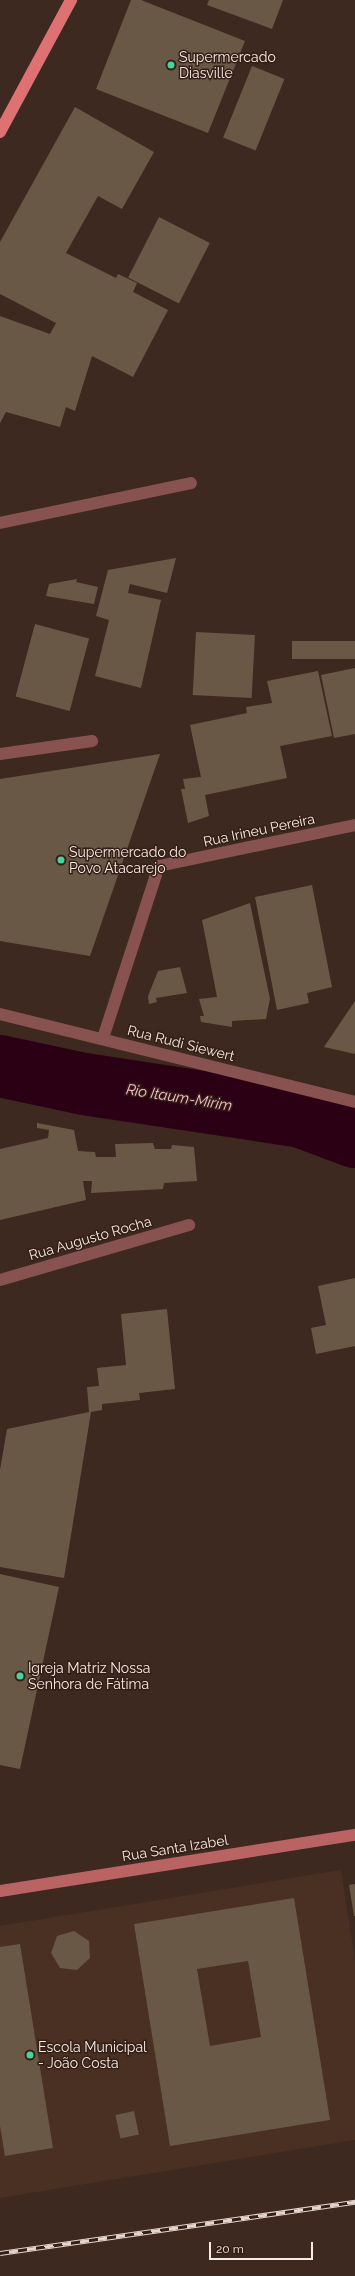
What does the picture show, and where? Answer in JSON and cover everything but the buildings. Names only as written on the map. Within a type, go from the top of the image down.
[{"type":"main road","points":[[0,132],[71,0]]},
{"type":"street","points":[[0,523],[191,483]]},
{"type":"street","points":[[0,754],[92,741]]},
{"type":"street","name":"Rua Irineu Pereira","points":[[103,1038],[159,866],[355,825]]},
{"type":"street","name":"Rua Rudi Siewert","points":[[0,1014],[103,1038],[355,1102]]},
{"type":"street","name":"Rua Augusto Rocha","points":[[0,1280],[189,1225]]},
{"type":"street","name":"Rua Santa Izabel","points":[[0,1891],[355,1835]]},
{"type":"shaded area","points":[[341,1870],[355,1960],[355,2140],[0,2198],[0,1926]]},
{"type":"waterway","name":"Rio Itaum-Mirim","points":[[0,1066],[84,1084],[301,1117],[355,1137]]},
{"type":"railway","points":[[0,2253],[355,2202]]},
{"type":"place","name":"Supermercado Diasville","points":[[171,65]]},
{"type":"place","name":"Supermercado do Povo Atacarejo","points":[[61,860]]},
{"type":"place","name":"Igreja Matriz Nossa Senhora de Fátima","points":[[20,1676]]},
{"type":"place","name":"Escola Municipal - João Costa","points":[[30,2055]]}]
